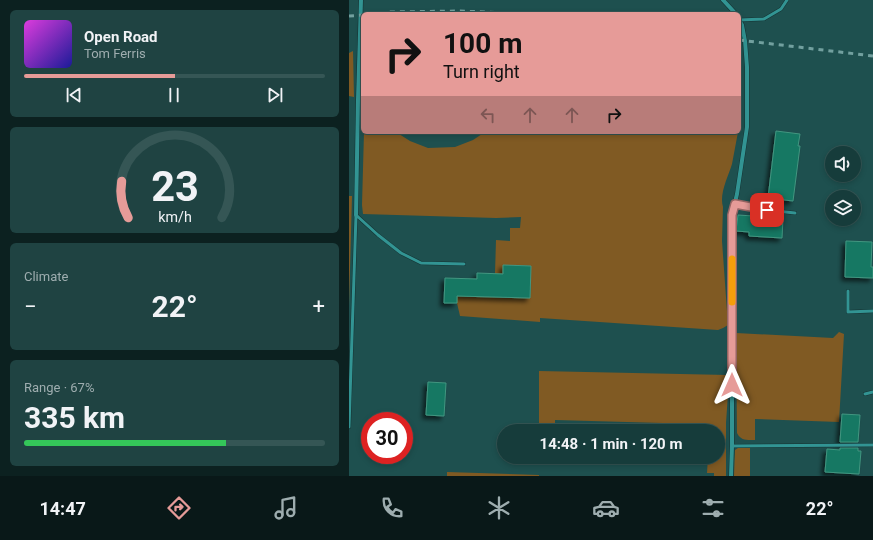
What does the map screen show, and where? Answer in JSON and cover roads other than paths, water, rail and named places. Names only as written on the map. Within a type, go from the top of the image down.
[{"type":"street","points":[[356,215],[361,0]]},
{"type":"street","points":[[723,0],[734,12]]},
{"type":"street","points":[[731,476],[732,215],[737,194],[747,127],[747,67],[745,41],[741,23]]},
{"type":"lane","points":[[741,20],[764,19],[781,8],[787,0]]},
{"type":"lane","points":[[735,204],[795,213]]},
{"type":"lane","points":[[356,215],[401,253],[421,263],[464,264]]},
{"type":"lane","points":[[349,427],[356,215]]},
{"type":"lane","points":[[848,290],[848,312],[873,311]]},
{"type":"lane","points":[[865,394],[873,392]]},
{"type":"lane","points":[[732,446],[873,445]]},
{"type":"railway","points":[[390,12],[484,12]]},
{"type":"railway","points":[[349,16],[361,15]]},
{"type":"railway","points":[[741,40],[873,56]]}]
